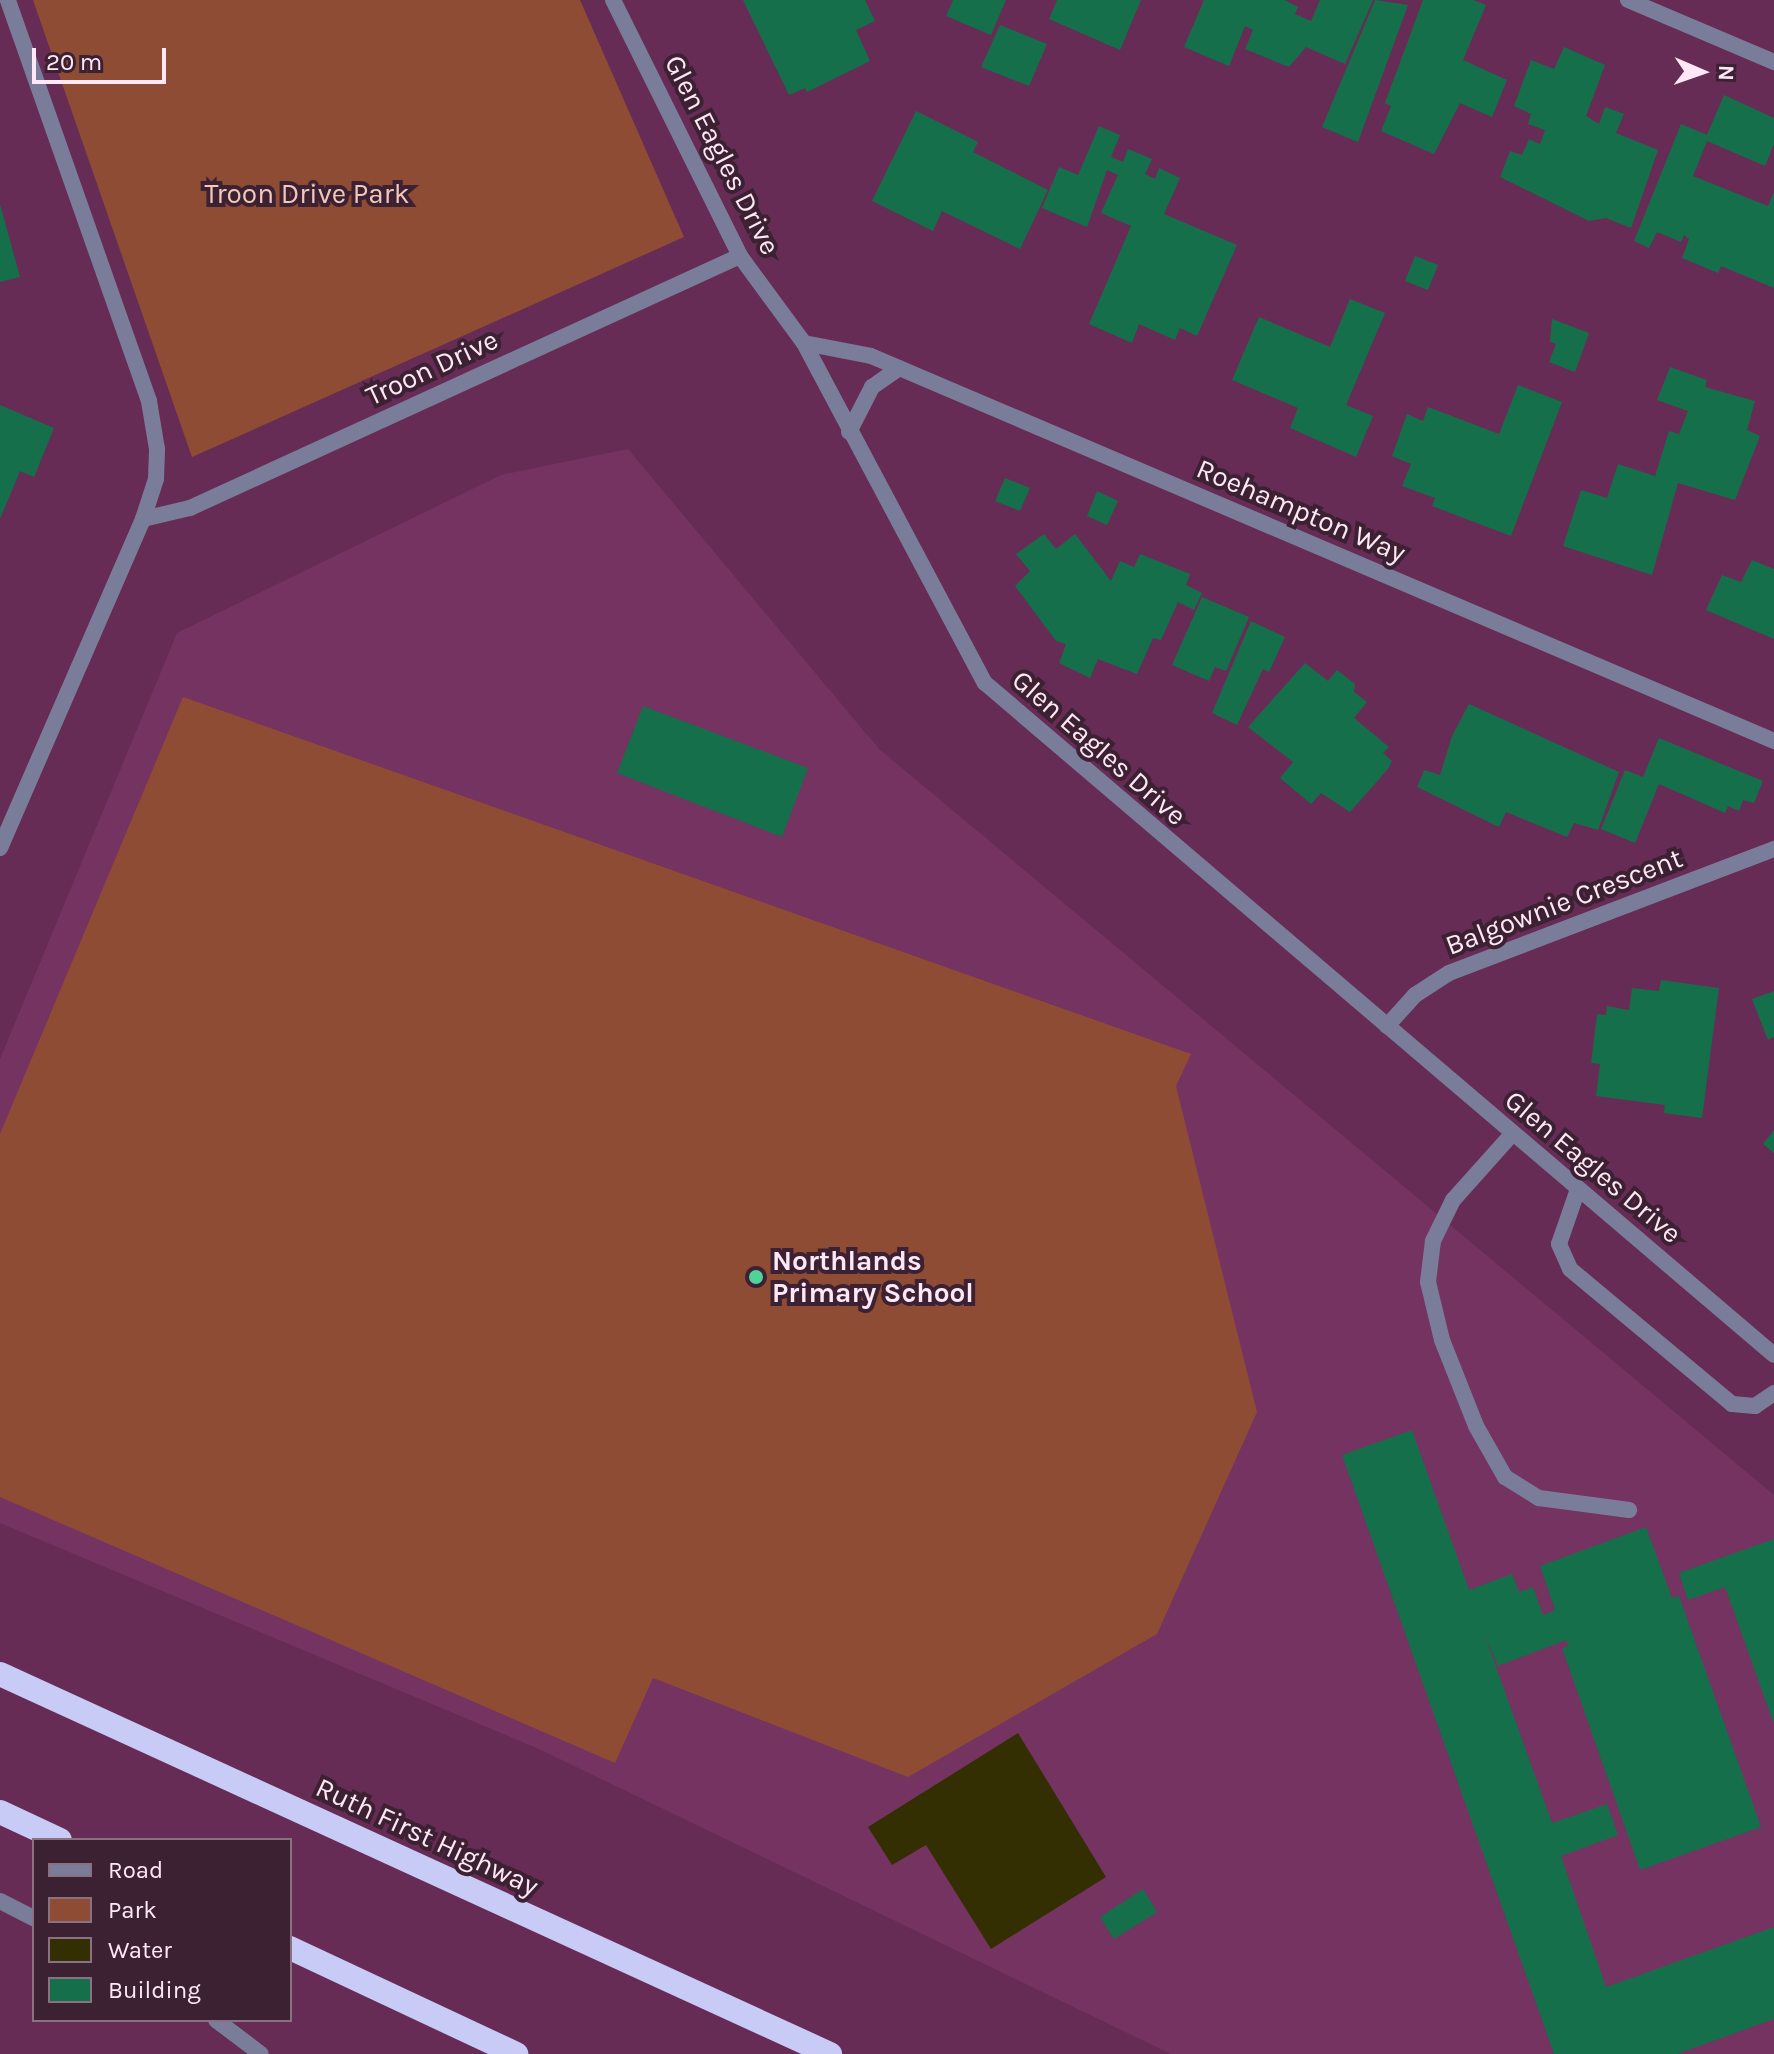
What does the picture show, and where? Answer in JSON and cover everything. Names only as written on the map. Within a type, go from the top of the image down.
[{"type":"highway","name":"Ruth First Highway","points":[[0,1674],[830,2054]]},
{"type":"highway","points":[[0,1812],[56,1838]]},
{"type":"highway","points":[[292,1949],[516,2054]]},
{"type":"street","points":[[0,848],[143,519],[156,479],[157,449],[149,401],[8,0]]},
{"type":"street","name":"Glen Eagles Drive","points":[[613,0],[740,256],[804,343],[985,683],[1774,1355]]},
{"type":"street","points":[[1628,0],[1774,62]]},
{"type":"street","name":"Troon Drive","points":[[143,519],[190,508],[740,256]]},
{"type":"street","name":"Roehampton Way","points":[[804,343],[871,356],[1774,741]]},
{"type":"street","points":[[849,432],[872,387],[899,368]]},
{"type":"street","name":"Balgownie Crescent","points":[[1387,1026],[1415,995],[1449,973],[1774,849]]},
{"type":"street","points":[[1513,1133],[1453,1200],[1433,1241],[1428,1282],[1442,1340],[1476,1426],[1505,1477],[1539,1498],[1629,1510]]},
{"type":"street","points":[[1578,1189],[1559,1244],[1570,1269],[1732,1404],[1755,1406],[1774,1393]]},
{"type":"street","points":[[0,1901],[32,1917]]},
{"type":"street","points":[[219,2022],[261,2054]]},
{"type":"shaded area","name":"Northlands Primary School","points":[[628,449],[879,749],[1774,1495],[1774,2054],[1171,2054],[539,1749],[0,1523],[0,1059],[177,633],[501,475]]},
{"type":"green space","name":"Troon Drive Park","points":[[33,0],[580,0],[684,237],[192,457]]},
{"type":"green space","points":[[183,697],[1191,1054],[1176,1086],[1257,1412],[1157,1634],[908,1777],[653,1678],[615,1763],[0,1497],[0,1134]]},
{"type":"water","points":[[1018,1733],[1106,1877],[991,1949],[926,1845],[892,1865],[868,1827]]},
{"type":"building","points":[[743,0],[865,0],[875,21],[856,30],[870,61],[807,92],[805,88],[789,95]]},
{"type":"building","points":[[953,0],[1006,0],[991,35],[946,16]]},
{"type":"building","points":[[1057,0],[1141,0],[1120,50],[1049,19]]},
{"type":"building","points":[[1204,0],[1285,0],[1298,7],[1295,14],[1311,21],[1320,0],[1373,0],[1345,64],[1306,47],[1289,67],[1245,49],[1253,30],[1245,26],[1229,66],[1184,47]]},
{"type":"building","points":[[1375,0],[1408,5],[1358,142],[1322,127]]},
{"type":"building","points":[[1423,0],[1473,0],[1486,5],[1463,60],[1507,80],[1492,117],[1460,103],[1434,154],[1381,131],[1391,106],[1385,103]]},
{"type":"building","points":[[1000,25],[1047,44],[1029,86],[981,67]]},
{"type":"building","points":[[1564,47],[1605,65],[1586,116],[1599,124],[1605,107],[1624,114],[1616,133],[1658,150],[1631,228],[1606,218],[1589,221],[1500,177],[1510,151],[1522,155],[1529,139],[1540,144],[1545,130],[1528,124],[1531,114],[1514,106],[1531,60],[1554,69]]},
{"type":"building","points":[[1724,95],[1774,118],[1774,144],[1765,166],[1707,141],[1693,176],[1768,206],[1774,192],[1774,288],[1721,266],[1718,273],[1682,258],[1689,239],[1684,235],[1681,242],[1657,232],[1649,248],[1634,241],[1681,124],[1707,135]]},
{"type":"building","points":[[916,111],[978,142],[973,152],[1048,190],[1020,249],[942,211],[933,231],[872,201]]},
{"type":"building","points":[[1099,126],[1120,135],[1111,157],[1123,162],[1128,149],[1152,159],[1145,174],[1155,179],[1159,168],[1180,178],[1164,214],[1237,245],[1197,336],[1180,328],[1175,340],[1139,324],[1132,343],[1089,324],[1131,226],[1101,213],[1118,175],[1107,170],[1087,227],[1042,208],[1059,167],[1078,175]]},
{"type":"building","points":[[0,204],[20,277],[0,282]]},
{"type":"building","points":[[1415,256],[1438,265],[1428,290],[1405,281]]},
{"type":"building","points":[[1350,299],[1385,313],[1346,405],[1373,416],[1356,457],[1290,428],[1298,408],[1232,380],[1259,317],[1330,347]]},
{"type":"building","points":[[1552,319],[1589,333],[1575,372],[1549,362],[1556,344],[1550,342]]},
{"type":"building","points":[[1670,367],[1707,380],[1705,387],[1755,401],[1747,430],[1760,436],[1735,500],[1678,483],[1652,575],[1563,546],[1581,490],[1607,498],[1618,464],[1655,476],[1669,431],[1679,434],[1688,411],[1657,400]]},
{"type":"building","points":[[1518,385],[1562,402],[1511,536],[1432,506],[1435,498],[1402,486],[1411,464],[1392,456],[1407,414],[1423,421],[1428,407],[1499,434]]},
{"type":"building","points":[[0,405],[54,428],[34,477],[20,471],[0,519]]},
{"type":"building","points":[[1005,478],[1030,488],[1020,511],[995,501]]},
{"type":"building","points":[[1097,491],[1118,501],[1107,525],[1087,516]]},
{"type":"building","points":[[1044,534],[1056,549],[1075,534],[1111,581],[1120,561],[1134,567],[1140,554],[1190,574],[1186,585],[1202,593],[1194,610],[1178,602],[1161,640],[1153,638],[1137,674],[1098,659],[1090,678],[1059,663],[1066,644],[1056,641],[1015,586],[1030,571],[1016,554]]},
{"type":"building","points":[[1752,560],[1774,569],[1774,639],[1706,610],[1722,575],[1741,582]]},
{"type":"building","points":[[1202,597],[1249,617],[1226,671],[1215,667],[1209,681],[1172,665]]},
{"type":"building","points":[[1251,621],[1285,637],[1269,672],[1263,669],[1237,725],[1212,713]]},
{"type":"building","points":[[1305,663],[1328,681],[1337,670],[1355,684],[1354,692],[1367,702],[1354,718],[1389,747],[1383,753],[1392,761],[1388,769],[1350,812],[1321,793],[1311,804],[1280,778],[1293,762],[1248,727]]},
{"type":"building","points":[[1469,704],[1619,772],[1598,830],[1574,823],[1567,837],[1506,812],[1499,827],[1417,787],[1424,770],[1440,775],[1452,736]]},
{"type":"building","points":[[643,706],[808,768],[782,837],[617,773]]},
{"type":"building","points":[[1659,738],[1763,781],[1754,803],[1743,800],[1739,811],[1728,806],[1725,813],[1659,784],[1635,843],[1601,829],[1625,770],[1643,777]]},
{"type":"building","points":[[1661,980],[1719,988],[1702,1118],[1664,1113],[1665,1105],[1596,1096],[1600,1064],[1591,1063],[1597,1014],[1606,1015],[1607,1006],[1629,1010],[1632,988],[1659,991]]},
{"type":"building","points":[[1774,991],[1774,1037],[1768,1040],[1752,999]]},
{"type":"building","points":[[1774,1130],[1774,1153],[1763,1144]]},
{"type":"building","points":[[1412,1430],[1469,1590],[1512,1574],[1519,1592],[1533,1587],[1543,1615],[1555,1610],[1540,1566],[1646,1527],[1672,1598],[1679,1596],[1761,1827],[1640,1870],[1562,1648],[1568,1646],[1566,1640],[1498,1666],[1485,1636],[1552,1823],[1607,1804],[1618,1835],[1561,1856],[1606,1987],[1774,1927],[1774,2019],[1677,2054],[1554,2054],[1342,1455]]},
{"type":"building","points":[[1774,1539],[1774,1724],[1725,1587],[1688,1600],[1679,1573]]},
{"type":"building","points":[[1143,1889],[1157,1912],[1114,1939],[1100,1917]]},
{"type":"place","name":"Northlands Primary School","points":[[756,1277]]}]
